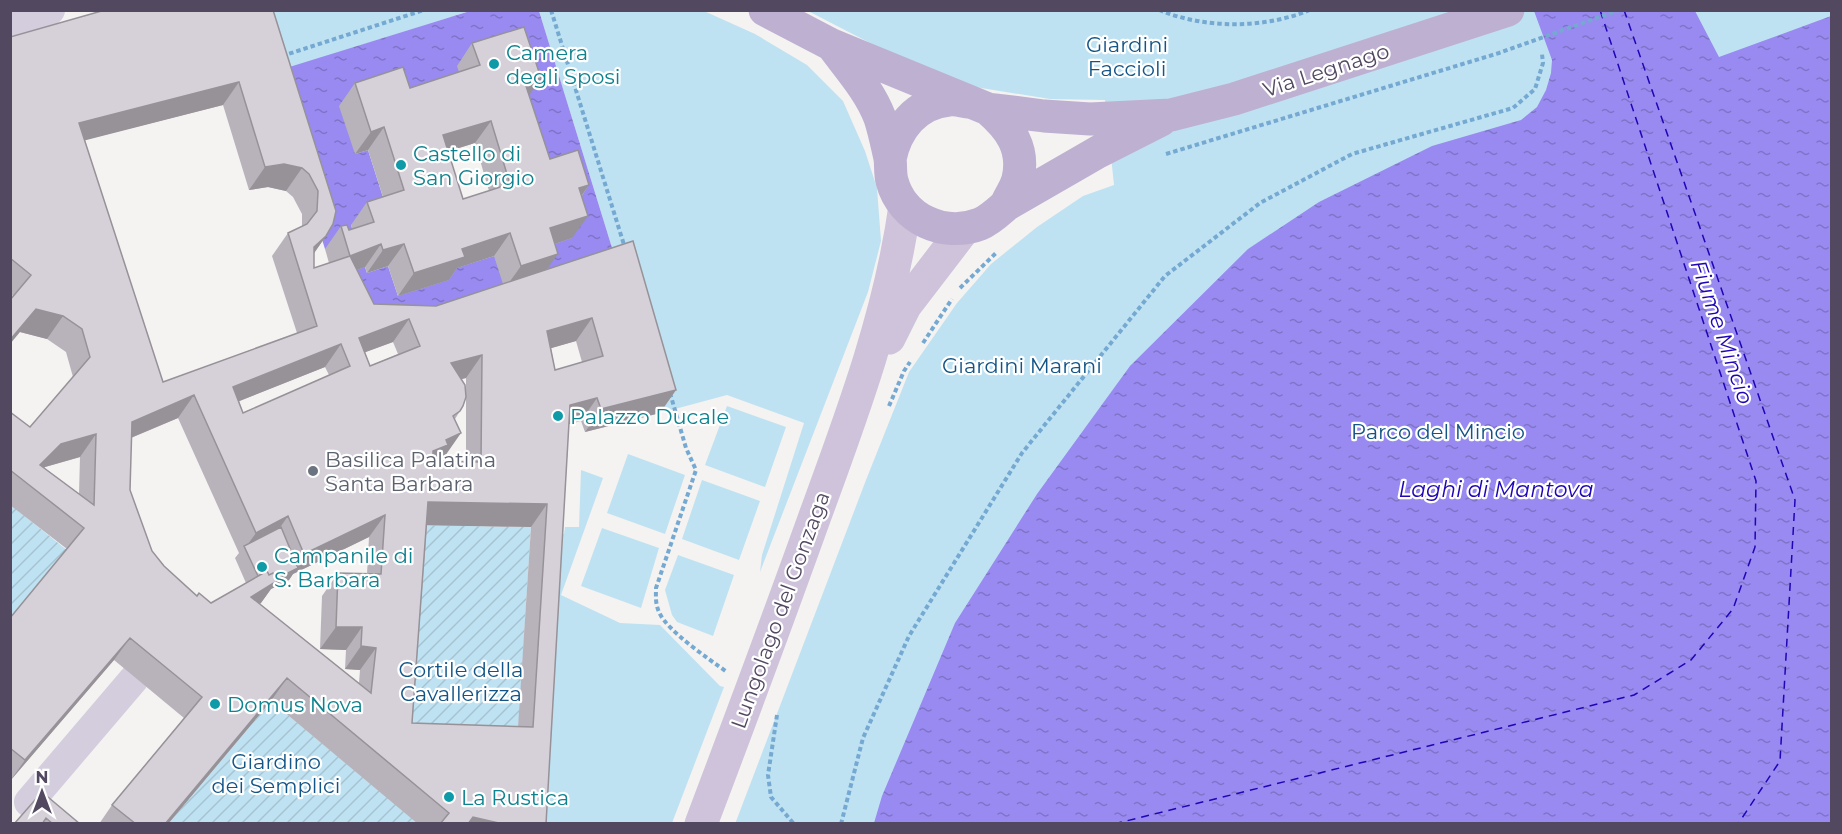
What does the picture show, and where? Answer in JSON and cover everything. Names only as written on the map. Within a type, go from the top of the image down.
[{"type":"main road","name":"Via Legnago","points":[[765,10],[832,45],[980,106],[1005,125],[1016,145],[1019,159],[1017,180],[1005,205]]},
{"type":"main road","name":"Via Legnago","points":[[890,159],[893,142],[906,122],[925,107],[949,100],[1044,116],[1090,119],[1171,115],[1234,99],[1493,16]]},
{"type":"main road","name":"Via Legnago","points":[[832,45],[869,95],[880,118],[890,159],[892,182],[905,206],[921,220],[941,228],[964,229],[987,220],[1005,205],[1098,152],[1171,115]]},
{"type":"main road","name":"Lungolago del Gonzaga","points":[[700,824],[859,396],[895,263],[905,206]]},
{"type":"main road","name":"Lungolago del Gonzaga","points":[[859,396],[905,306],[964,229]]},
{"type":"street","points":[[10,21],[50,10]]},
{"type":"street","points":[[28,808],[133,680]]},
{"type":"path","points":[[272,59],[424,10]]},
{"type":"path","points":[[550,10],[625,250]]},
{"type":"path","points":[[1159,10],[1194,21],[1229,25],[1257,24],[1310,10]]},
{"type":"path","points":[[1163,155],[1507,50],[1619,10]]},
{"type":"path","points":[[841,824],[863,738],[909,636],[1022,453],[1166,276],[1260,203],[1352,154],[1513,108],[1535,89],[1544,63],[1542,54]]},
{"type":"path","points":[[922,344],[957,290],[998,250]]},
{"type":"path","points":[[886,413],[904,371],[916,353]]},
{"type":"path","points":[[668,386],[686,447],[696,470],[656,588],[656,602],[664,621],[673,630],[714,663],[733,675]]},
{"type":"path","points":[[778,705],[768,775],[771,797],[794,824]]},
{"type":"green space","points":[[261,10],[470,11],[279,71]]},
{"type":"green space","points":[[539,11],[704,11],[755,34],[807,65],[843,101],[865,151],[877,188],[881,241],[868,292],[760,572],[762,555],[804,423],[727,395],[660,413]]},
{"type":"green space","name":"Laghi di Mantova","points":[[808,11],[1831,11],[1831,823],[735,824],[909,372],[957,303],[991,264],[1037,227],[1083,196],[1114,185],[1105,100],[1050,99],[975,87],[903,60]]},
{"type":"green space","points":[[727,406],[786,427],[765,487],[705,465]]},
{"type":"green space","points":[[628,454],[685,475],[665,534],[607,513]]},
{"type":"green space","points":[[581,470],[603,478],[561,595],[620,623],[660,625],[720,686],[724,687],[672,823],[531,824],[548,534],[564,534],[565,527],[579,527]]},
{"type":"green space","points":[[702,480],[760,501],[739,560],[682,539]]},
{"type":"green space","points":[[11,505],[68,551],[11,621]]},
{"type":"green space","name":"Cortile della Cavallerizza","points":[[412,525],[531,527],[517,750],[396,746]]},
{"type":"green space","points":[[602,528],[659,548],[641,608],[581,586]]},
{"type":"green space","points":[[678,555],[734,575],[713,636],[677,622],[672,615],[665,590]]},
{"type":"green space","name":"Giardino dei Semplici","points":[[271,701],[418,823],[168,824]]},
{"type":"water","points":[[470,11],[539,11],[617,264],[358,327],[331,248],[325,249],[270,73]],"holes":[[[464,88],[542,276],[494,256],[446,271],[398,296],[388,266],[367,273],[351,225],[388,213],[368,150],[355,154]]]},
{"type":"water","name":"Laghi di Mantova","points":[[1534,11],[1695,11],[1719,57],[1831,16],[1831,823],[874,823],[882,796],[955,623],[1037,494],[1130,366],[1248,249],[1319,202],[1432,146],[1521,120],[1537,107],[1546,90],[1552,60]]},
{"type":"building","name":"Palazzo Ducale","points":[[105,10],[273,10],[336,211],[333,224],[326,236],[314,247],[314,268],[350,256],[374,304],[436,306],[633,241],[676,390],[601,409],[597,398],[570,405],[546,824],[503,824],[473,817],[468,824],[440,824],[449,813],[287,678],[165,824],[136,824],[112,805],[202,697],[130,638],[25,760],[10,748],[10,618],[84,528],[10,470],[10,412],[30,427],[90,357],[82,329],[63,316],[36,309],[10,340],[10,300],[31,275],[10,258],[10,37]],"holes":[[[239,82],[265,167],[284,164],[302,168],[309,174],[318,191],[317,211],[307,224],[288,233],[317,326],[163,382],[79,123]],[[592,318],[603,356],[555,370],[547,331]],[[409,319],[420,346],[370,366],[359,338]],[[341,344],[350,366],[243,413],[233,387]],[[482,355],[481,462],[433,461],[433,451],[448,445],[446,440],[461,433],[453,416],[463,406],[466,397],[465,385],[451,363]],[[194,395],[256,533],[288,516],[304,554],[385,515],[381,574],[338,573],[336,627],[362,627],[361,646],[376,648],[371,693],[251,597],[277,581],[273,573],[269,575],[267,571],[211,603],[199,593],[197,596],[164,566],[152,551],[130,490],[132,422]],[[96,434],[94,505],[40,465],[61,444]],[[428,502],[547,504],[533,727],[412,723]]]},
{"type":"building","name":"Castello di San Giorgio","points":[[524,27],[541,78],[525,83],[550,159],[578,150],[589,185],[579,188],[588,216],[550,228],[558,254],[521,266],[510,233],[462,249],[465,257],[414,273],[404,244],[383,250],[381,244],[350,256],[341,226],[347,225],[349,230],[374,222],[367,202],[404,190],[384,127],[371,132],[355,83],[403,67],[410,88],[480,65],[472,43]],"holes":[[[491,121],[510,184],[463,199],[443,135]]]},
{"type":"building","points":[[281,527],[298,568],[276,579],[273,573],[269,575],[267,571],[258,576],[244,546]]},
{"type":"building","points":[[42,792],[80,824],[53,824],[46,818],[42,824],[14,824]]},
{"type":"ferry route","points":[[1114,824],[1634,695],[1691,660],[1733,609],[1755,547],[1756,481],[1600,10]]},
{"type":"ferry route","points":[[1624,10],[1795,500],[1780,761],[1738,824]]},
{"type":"place","name":"Camera degli Sposi","points":[[494,64]]},
{"type":"place","name":"Castello di San Giorgio","points":[[401,165]]},
{"type":"place","name":"Palazzo Ducale","points":[[558,416]]},
{"type":"place","name":"Basilica Palatina Santa Barbara","points":[[313,471]]},
{"type":"place","name":"Campanile di S. Barbara","points":[[262,567]]},
{"type":"place","name":"Domus Nova","points":[[215,704]]},
{"type":"place","name":"La Rustica","points":[[449,797]]},
{"type":"park label","name":"Giardini Faccioli","points":[[1127,56]]},
{"type":"park label","name":"Giardini Marani","points":[[1022,365]]},
{"type":"park label","name":"Parco del Mincio","points":[[1438,431]]},
{"type":"water label","name":"Fiume Mincio","points":[[1722,332]]}]
